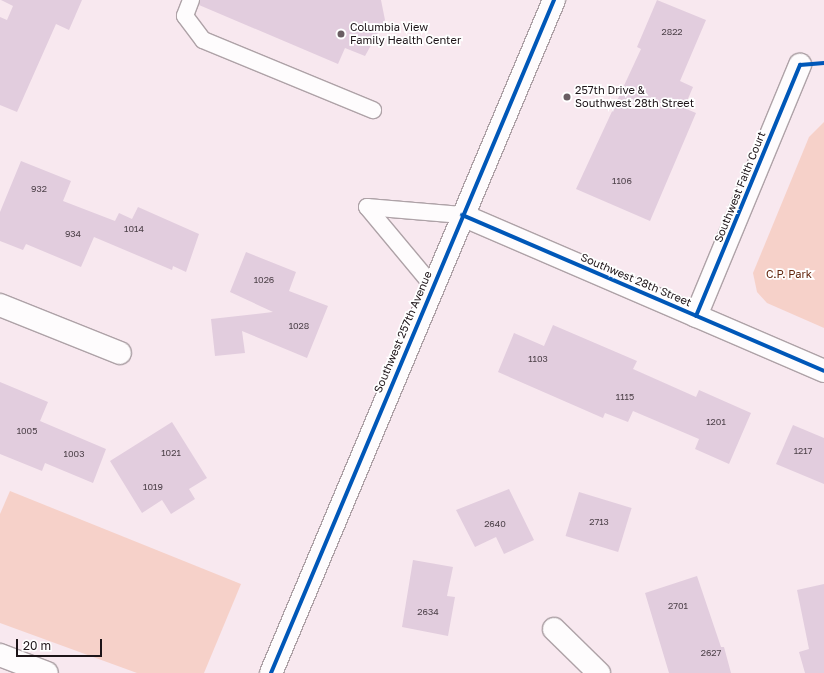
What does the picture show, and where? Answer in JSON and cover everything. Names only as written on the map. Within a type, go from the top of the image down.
[{"type":"street","name":"Southwest 257th Avenue","points":[[270,673],[432,285],[554,0]]},
{"type":"street","name":"Southwest Faith Court","points":[[696,316],[800,65]]},
{"type":"street","name":"Southwest 28th Street","points":[[462,215],[824,371]]},
{"type":"street","points":[[0,304],[120,353]]},
{"type":"street","points":[[554,629],[599,673]]},
{"type":"street","points":[[0,655],[46,673]]},
{"type":"lane","points":[[191,0],[185,16],[204,40],[373,110]]},
{"type":"lane","points":[[432,285],[367,207],[462,215]]},
{"type":"green space","name":"C.P. Park","points":[[824,122],[824,328],[767,303],[757,292],[753,273],[809,137]]},
{"type":"green space","points":[[10,491],[241,584],[204,673],[137,673],[0,623],[0,514]]},
{"type":"building","points":[[1,0],[82,0],[69,30],[56,24],[17,112],[0,105],[0,17],[7,20],[13,6]]},
{"type":"building","name":"Columbia View Family Health Center","points":[[200,0],[381,0],[385,20],[365,56],[345,48],[338,64],[199,5]]},
{"type":"building","points":[[657,0],[706,20],[680,81],[693,87],[684,108],[696,113],[650,221],[576,189],[641,49],[637,47]]},
{"type":"building","points":[[21,161],[71,181],[63,201],[115,221],[119,213],[132,219],[138,207],[199,234],[186,272],[173,266],[172,270],[94,237],[81,267],[26,244],[23,250],[0,241],[0,212]]},
{"type":"building","points":[[246,252],[296,272],[289,291],[328,306],[307,358],[242,331],[245,353],[215,356],[211,319],[273,312],[230,292]]},
{"type":"building","points":[[553,325],[637,361],[633,369],[696,397],[699,390],[751,413],[729,464],[695,449],[699,439],[633,411],[628,422],[605,413],[603,418],[498,372],[514,333],[544,346]]},
{"type":"building","points":[[0,382],[48,402],[40,421],[106,449],[93,483],[45,463],[42,471],[0,454]]},
{"type":"building","points":[[172,422],[207,478],[189,489],[195,499],[171,514],[162,500],[142,513],[110,461]]},
{"type":"building","points":[[793,425],[824,438],[824,484],[776,464]]},
{"type":"building","points":[[509,489],[534,540],[504,554],[496,537],[475,547],[456,510]]},
{"type":"building","points":[[579,492],[632,508],[618,552],[566,536]]},
{"type":"building","points":[[413,560],[453,567],[447,596],[455,597],[448,636],[402,627]]},
{"type":"building","points":[[697,576],[721,647],[724,647],[731,673],[669,673],[645,593]]},
{"type":"building","points":[[824,584],[824,673],[805,673],[799,652],[809,649],[797,590]]},
{"type":"cycle path","points":[[271,673],[554,0]]},
{"type":"cycle path","points":[[696,316],[800,65],[824,63]]},
{"type":"cycle path","points":[[462,215],[824,371]]},
{"type":"place","name":"Columbia View Family Health Center","points":[[341,34]]},
{"type":"place","name":"257th Drive & Southwest 28th Street","points":[[567,97]]}]
